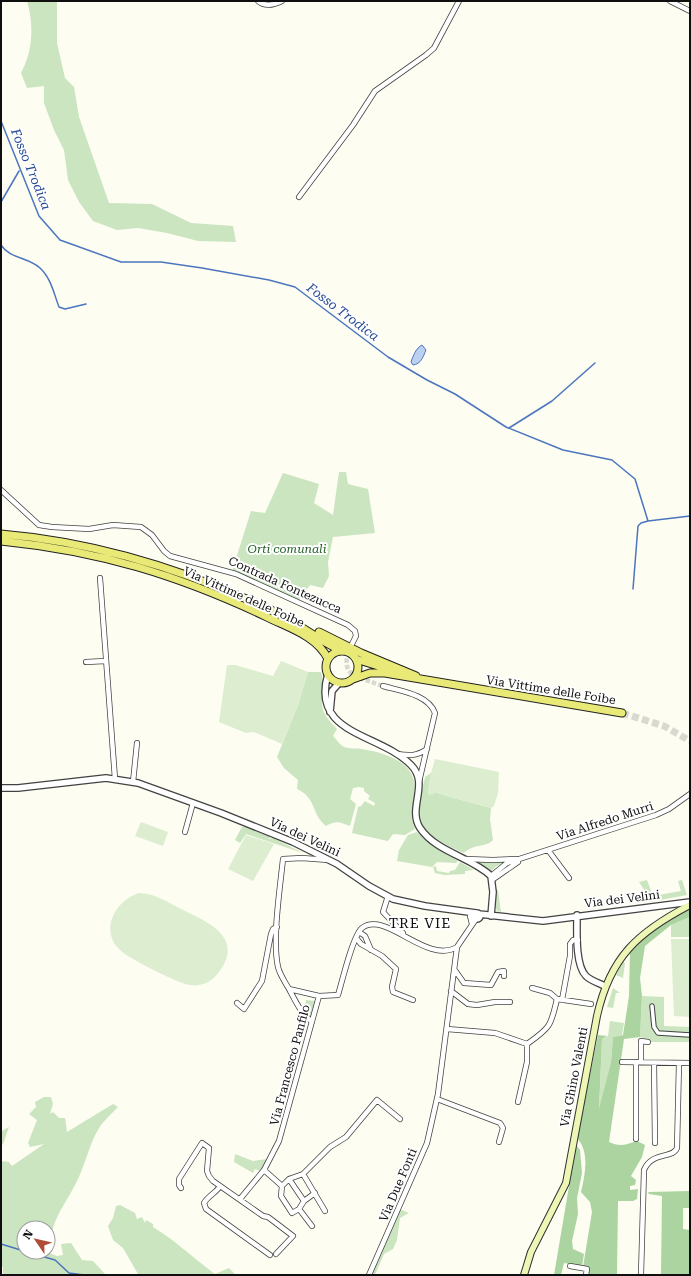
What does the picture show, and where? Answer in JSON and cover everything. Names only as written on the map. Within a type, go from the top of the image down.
[{"type":"main road","name":"Via Vittime delle Foibe","points":[[1,534],[44,538],[94,548],[136,558],[209,583],[280,614],[342,651]]},
{"type":"main road","name":"Via Vittime delle Foibe","points":[[1,541],[46,546],[84,553],[182,580],[234,601],[307,637],[320,645],[328,659]]},
{"type":"main road","points":[[280,614],[354,650],[429,681]]},
{"type":"main road","points":[[342,651],[350,653],[356,660],[358,670],[353,679],[344,683],[339,683],[330,678],[326,669],[328,659],[332,655],[342,651]]},
{"type":"main road","name":"Via Vittime delle Foibe","points":[[356,660],[429,681]]},
{"type":"main road","name":"Via Vittime delle Foibe","points":[[353,679],[363,675],[378,673],[622,713]]},
{"type":"main road","name":"Via Ghino Valenti","points":[[524,1275],[531,1252],[566,1183],[597,1016],[605,986],[616,964],[638,938],[687,904]]},
{"type":"street","points":[[258,1],[262,4],[270,5],[282,1]]},
{"type":"street","points":[[299,197],[353,125],[375,91],[434,48],[459,1]]},
{"type":"street","points":[[670,1],[680,3],[690,11]]},
{"type":"street","name":"Contrada Fontezucca","points":[[1,490],[36,522],[45,526],[90,529],[113,525],[141,527],[152,535],[170,556],[236,574],[348,625],[356,631],[356,636],[352,644]]},
{"type":"street","points":[[100,578],[115,779]]},
{"type":"street","points":[[86,662],[106,661]]},
{"type":"street","points":[[328,674],[324,700],[330,712],[337,721],[396,754],[415,770],[419,782]]},
{"type":"street","points":[[330,712],[330,696],[332,691],[339,683]]},
{"type":"street","points":[[383,686],[425,699],[431,704],[435,712],[428,749],[419,782],[416,814],[420,828],[438,844],[464,859],[491,878]]},
{"type":"street","points":[[133,782],[137,743]]},
{"type":"street","points":[[396,754],[410,756],[417,755],[428,749]]},
{"type":"street","name":"Via dei Velini","points":[[1,788],[18,788],[106,778],[133,782],[272,833],[331,861],[369,886],[388,896],[414,904],[464,912],[476,916],[544,921],[577,915],[687,904],[690,898]]},
{"type":"street","name":"Via Alfredo Murri","points":[[522,859],[656,815],[669,809],[690,794]]},
{"type":"street","points":[[184,832],[193,803]]},
{"type":"street","points":[[548,850],[569,878]]},
{"type":"street","points":[[312,1022],[304,1015],[296,1004],[279,968],[277,927],[283,859],[302,858],[331,861]]},
{"type":"street","points":[[464,859],[522,859]]},
{"type":"street","points":[[491,878],[522,859]]},
{"type":"street","points":[[491,878],[491,916]]},
{"type":"street","points":[[388,896],[383,912],[386,917],[409,938]]},
{"type":"street","points":[[577,915],[579,958],[582,971],[586,976],[605,986]]},
{"type":"street","name":"Via Due Fonti","points":[[369,1275],[423,1153],[432,1124],[447,1029],[457,947],[476,916]]},
{"type":"street","points":[[371,950],[365,936],[359,932],[362,928],[376,925],[440,952],[457,947]]},
{"type":"street","points":[[237,1003],[244,1009],[262,981],[271,934],[273,929],[277,927]]},
{"type":"street","name":"Via Francesco Panfilo","points":[[240,1199],[264,1170],[279,1141],[319,996],[338,995],[348,960],[359,932]]},
{"type":"street","points":[[356,938],[361,944],[382,956],[396,969],[392,988],[393,992],[413,1000]]},
{"type":"street","points":[[527,1044],[549,1027],[552,1022],[560,1000],[570,956],[570,944],[573,940],[578,940]]},
{"type":"street","points":[[454,969],[464,983],[491,985],[498,972],[504,971],[504,976]]},
{"type":"street","points":[[532,988],[550,993],[560,1000],[591,1004]]},
{"type":"street","points":[[289,989],[319,996]]},
{"type":"street","points":[[451,990],[468,1004],[477,1005],[495,1002],[510,1002]]},
{"type":"street","points":[[652,1006],[654,1027],[658,1033],[690,1034]]},
{"type":"street","points":[[447,1029],[495,1034],[527,1044]]},
{"type":"street","points":[[636,1139],[638,1062],[641,1041],[648,1042]]},
{"type":"street","points":[[518,1102],[527,1062],[527,1044]]},
{"type":"street","points":[[622,1062],[690,1063]]},
{"type":"street","points":[[654,1063],[655,1143]]},
{"type":"street","points":[[641,1275],[644,1170],[651,1159],[676,1151],[679,1063]]},
{"type":"street","points":[[437,1099],[500,1123],[503,1128],[503,1132],[499,1142]]},
{"type":"street","points":[[315,1193],[304,1202],[299,1209],[292,1213],[281,1196],[282,1186],[289,1179],[303,1174],[330,1147],[346,1138],[378,1100],[400,1119]]},
{"type":"street","points":[[181,1188],[179,1185],[179,1179],[202,1143],[210,1148],[207,1170],[209,1176],[220,1186],[263,1216],[268,1216],[293,1236],[276,1254]]},
{"type":"street","points":[[264,1170],[282,1186]]},
{"type":"street","points":[[303,1174],[325,1211]]},
{"type":"street","points":[[289,1179],[304,1202]]},
{"type":"street","points":[[220,1186],[217,1191],[204,1203],[206,1209],[270,1255]]},
{"type":"street","points":[[299,1209],[312,1226]]},
{"type":"street","points":[[570,1266],[588,1269],[586,1275]]},
{"type":"green space","points":[[27,1],[57,1],[57,43],[65,78],[74,87],[79,117],[109,203],[152,204],[191,223],[233,226],[236,242],[198,241],[167,233],[138,228],[117,230],[93,221],[79,202],[68,180],[64,150],[54,130],[44,103],[44,86],[27,88],[21,73],[28,56],[31,38],[31,19]]},
{"type":"green space","name":"Orti comunali","points":[[339,472],[346,472],[348,484],[368,489],[375,533],[333,537],[328,562],[329,576],[323,588],[310,585],[299,600],[232,571],[251,511],[265,513],[283,473],[319,484],[314,503],[333,515]]},
{"type":"green space","points":[[281,661],[308,672],[298,705],[282,744],[254,732],[246,733],[219,722],[227,665],[235,665],[273,676]]},
{"type":"green space","points":[[308,672],[321,672],[323,681],[322,706],[324,713],[337,729],[333,736],[343,746],[346,748],[362,749],[384,754],[399,761],[410,771],[415,790],[412,814],[415,829],[405,835],[393,834],[388,841],[352,833],[358,807],[365,801],[374,806],[375,803],[368,799],[370,796],[364,791],[364,788],[359,787],[353,788],[350,799],[356,804],[350,826],[338,822],[326,826],[321,821],[308,797],[297,789],[298,780],[284,768],[277,757],[298,705]]},
{"type":"green space","points":[[435,759],[499,772],[498,793],[494,806],[491,808],[435,792],[433,795],[428,794],[430,777]]},
{"type":"green space","points":[[431,773],[428,794],[435,792],[491,808],[490,819],[493,840],[487,844],[472,848],[464,853],[434,838],[428,832],[420,819],[419,807],[425,777]]},
{"type":"green space","points":[[141,822],[168,832],[163,846],[135,836]]},
{"type":"green space","points":[[242,827],[246,827],[270,837],[269,839],[273,838],[303,853],[246,834],[240,843],[235,840]]},
{"type":"green space","points":[[417,832],[426,841],[458,861],[456,863],[437,862],[432,867],[397,861],[399,850],[408,835]]},
{"type":"green space","points":[[246,835],[274,844],[253,881],[228,869]]},
{"type":"green space","points":[[476,861],[505,862],[495,867],[491,872]]},
{"type":"green space","points":[[460,862],[474,870],[465,871],[465,874],[444,875],[435,873],[433,867],[436,866],[437,871],[449,873],[450,871],[455,870]]},
{"type":"green space","points":[[647,880],[653,896],[681,891],[678,881],[682,880],[687,895],[650,902],[647,894],[639,882]]},
{"type":"green space","points":[[495,890],[498,890],[501,912],[497,911],[495,907]]},
{"type":"green space","points":[[139,893],[155,896],[209,923],[223,937],[227,945],[227,955],[218,974],[209,982],[201,985],[185,984],[141,964],[120,950],[114,942],[110,925],[117,909],[123,902]]},
{"type":"green space","points":[[690,909],[690,917],[671,925],[645,946],[640,978],[642,996],[640,1037],[624,1039],[609,1142],[616,1145],[623,1145],[637,1141],[645,1145],[642,1157],[631,1176],[636,1180],[635,1185],[630,1186],[630,1190],[638,1189],[637,1199],[633,1201],[618,1201],[617,1275],[588,1275],[583,1267],[592,1212],[590,1202],[581,1192],[585,1171],[585,1157],[584,1150],[577,1138],[598,1035],[607,1036],[602,1039],[599,1109],[611,1062],[613,1037],[623,1035],[629,996],[630,952],[653,929]]},
{"type":"green space","points":[[690,917],[690,937],[671,937],[671,925]]},
{"type":"green space","points":[[671,939],[690,939],[690,1017],[674,1016]]},
{"type":"green space","points":[[623,962],[625,963],[623,978],[616,975]]},
{"type":"green space","points":[[613,988],[620,993],[616,993],[613,1008],[607,1007]]},
{"type":"green space","points":[[642,996],[664,997],[664,1026],[690,1027],[690,1042],[651,1042],[651,1040],[640,1037]]},
{"type":"green space","points":[[306,1000],[315,1001],[311,1018],[308,1018],[304,1010]]},
{"type":"green space","points":[[610,1021],[624,1023],[622,1035],[613,1037],[611,1062],[599,1112],[602,1039],[608,1036]]},
{"type":"green space","points":[[44,1097],[51,1097],[53,1104],[50,1114],[53,1112],[59,1118],[65,1118],[67,1132],[113,1104],[118,1107],[97,1131],[73,1190],[56,1220],[16,1220],[16,1260],[56,1260],[56,1256],[63,1255],[61,1244],[71,1243],[82,1260],[93,1261],[105,1274],[117,1275],[3,1275],[3,1267],[1,1267],[1,1161],[9,1162],[12,1166],[44,1144],[30,1147],[28,1143],[37,1120],[29,1114],[36,1107],[35,1102]]},
{"type":"green space","points":[[9,1127],[1,1146],[1,1128],[2,1131]]},
{"type":"green space","points":[[576,1145],[580,1150],[582,1173],[577,1198],[578,1214],[572,1241],[573,1249],[584,1254],[582,1266],[564,1263],[561,1275],[554,1275]]},
{"type":"green space","points":[[235,1154],[253,1161],[268,1159],[260,1171],[255,1169],[253,1173],[234,1162]]},
{"type":"green space","points":[[690,1191],[690,1208],[683,1208],[683,1229],[690,1230],[690,1275],[661,1275],[662,1196],[649,1194],[648,1192]]},
{"type":"green space","points":[[120,1205],[135,1213],[137,1219],[142,1217],[145,1223],[146,1220],[153,1224],[153,1227],[215,1274],[229,1268],[236,1275],[138,1274],[123,1248],[113,1240],[108,1226],[113,1218],[116,1206]]},
{"type":"green space","points":[[399,1209],[409,1213],[400,1218],[397,1240],[393,1249],[384,1254],[375,1275],[371,1275]]},
{"type":"water","points":[[422,345],[426,350],[424,355],[420,362],[413,365],[411,362],[414,355],[418,348]]},
{"type":"waterway","name":"Fosso Trodica","points":[[1,121],[39,216],[60,240],[121,262],[161,262],[269,280],[295,287],[388,357],[427,380],[455,394],[506,427],[563,450],[612,460],[635,479],[648,521],[690,516]]},
{"type":"waterway","points":[[1,202],[19,171]]},
{"type":"waterway","points":[[1,245],[9,253],[35,264],[44,272],[52,286],[59,307],[65,309],[86,304]]},
{"type":"waterway","points":[[509,428],[552,401],[595,363]]},
{"type":"waterway","points":[[633,589],[638,526],[641,523],[648,521]]},
{"type":"waterway","points":[[1,1244],[16,1249]]},
{"type":"waterway","points":[[55,1260],[69,1273],[84,1275]]},
{"type":"tunnel","points":[[351,646],[346,662],[351,673],[354,676],[383,686]]},
{"type":"tunnel","points":[[622,713],[664,726],[690,741]]},
{"type":"district","name":"TRE VIE","points":[[420,923]]}]
